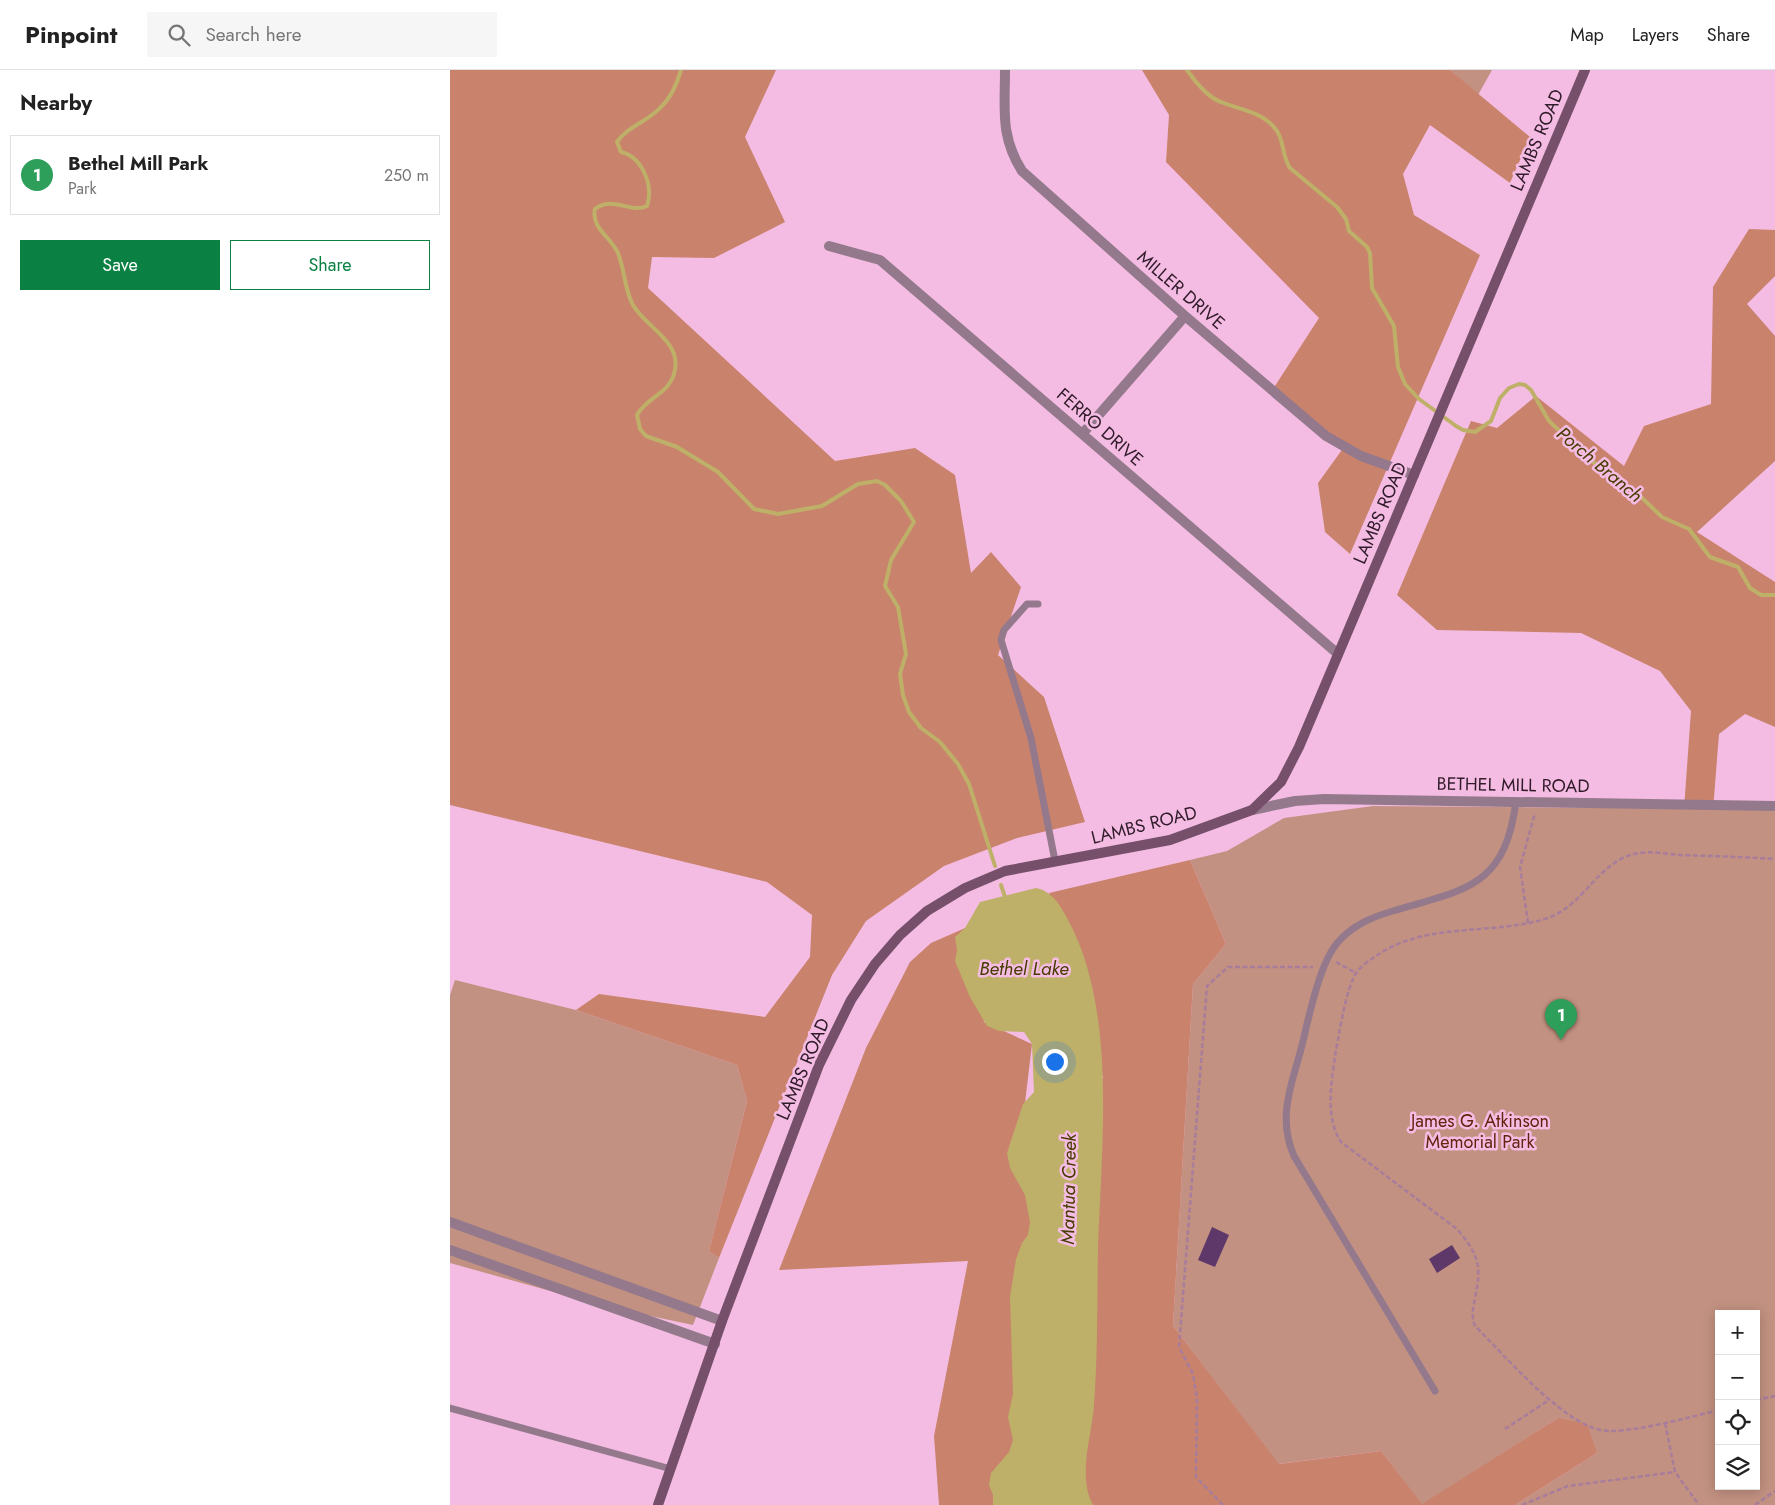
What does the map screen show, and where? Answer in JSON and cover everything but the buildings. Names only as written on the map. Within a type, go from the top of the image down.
[{"type":"main road","name":"LAMBS ROAD","points":[[658,1505],[722,1321],[819,1065],[851,1000],[875,964],[900,935],[920,917],[965,888],[1005,871],[1170,840],[1252,810],[1281,782],[1291,765],[1585,70]]},
{"type":"street","name":"MILLER DRIVE","points":[[1005,70],[1004,126],[1013,156],[1022,171],[1185,316],[1326,436],[1361,456],[1414,475]]},
{"type":"street","name":"FERRO DRIVE","points":[[829,246],[880,260],[1338,654]]},
{"type":"street","points":[[1083,433],[1185,316]]},
{"type":"street","name":"BETHEL MILL ROAD","points":[[1252,810],[1295,801],[1324,799],[1775,806]]},
{"type":"street","points":[[450,1222],[722,1321]]},
{"type":"street","points":[[450,1250],[714,1344]]},
{"type":"lane","points":[[1038,604],[1027,604],[1004,630],[1001,640],[1005,659],[1031,738],[1055,861]]},
{"type":"lane","points":[[1435,1391],[1297,1162],[1288,1140],[1285,1113],[1286,1103],[1325,963],[1337,944],[1360,924],[1380,915],[1456,892],[1484,877],[1498,861],[1506,846],[1513,825],[1516,801]]},
{"type":"lane","points":[[450,1408],[670,1468]]},
{"type":"path","points":[[1528,923],[1520,867],[1521,859],[1530,838],[1537,802]]},
{"type":"path","points":[[1715,1411],[1609,1432],[1577,1421],[1549,1400],[1475,1326],[1472,1315],[1479,1267],[1467,1242],[1457,1229],[1341,1142],[1336,1134],[1330,1111],[1335,1058],[1342,1018],[1356,973],[1387,948],[1416,936],[1528,923],[1563,911],[1606,869],[1618,861],[1639,853],[1775,859]]},
{"type":"path","points":[[1223,1505],[1196,1477],[1196,1399],[1193,1374],[1179,1346],[1207,986],[1228,967],[1313,967],[1325,963],[1338,962],[1356,973]]},
{"type":"path","points":[[1760,1399],[1775,1396]]},
{"type":"path","points":[[1505,1429],[1549,1400]]},
{"type":"path","points":[[1665,1422],[1675,1472],[1699,1505]]},
{"type":"path","points":[[1522,1505],[1568,1486],[1675,1472]]},
{"type":"path","points":[[1755,1505],[1775,1491]]},
{"type":"green space","points":[[1450,70],[1492,70],[1478,95]]},
{"type":"green space","name":"James G. Atkinson Memorial Park","points":[[1373,806],[1775,809],[1775,1505],[1515,1505],[1597,1453],[1558,1418],[1422,1505],[1381,1451],[1278,1464],[1173,1326],[1193,984],[1226,944],[1190,860],[1227,851],[1284,818]]},
{"type":"green space","points":[[455,980],[576,1010],[737,1065],[747,1101],[709,1251],[719,1258],[693,1325],[608,1307],[450,1263],[450,995]]},
{"type":"shaded area","points":[[450,70],[776,70],[745,137],[785,222],[714,258],[652,257],[648,288],[835,461],[915,448],[955,475],[971,573],[991,552],[1021,587],[998,655],[1044,697],[1085,822],[1017,838],[944,866],[866,921],[832,975],[719,1258],[709,1251],[747,1101],[737,1065],[576,1010],[599,994],[765,1017],[810,957],[812,915],[767,882],[450,805]]},
{"type":"shaded area","points":[[1142,70],[1450,70],[1530,137],[1510,183],[1430,125],[1403,174],[1414,215],[1480,255],[1350,554],[1325,532],[1318,483],[1344,447],[1273,389],[1319,318],[1166,162],[1169,115]]},
{"type":"shaded area","points":[[1749,229],[1775,230],[1775,276],[1747,304],[1775,336],[1775,461],[1697,532],[1775,582],[1775,727],[1745,714],[1719,734],[1713,810],[1684,809],[1691,711],[1660,671],[1581,633],[1437,630],[1397,595],[1471,421],[1497,428],[1536,396],[1624,466],[1644,426],[1711,404],[1713,287]]},
{"type":"shaded area","points":[[1190,860],[1226,944],[1193,984],[1173,1326],[1279,1464],[1381,1451],[1422,1504],[1558,1418],[1587,1424],[1597,1453],[1515,1505],[939,1505],[934,1436],[968,1261],[779,1270],[866,1048],[910,962],[931,943],[972,925],[984,1022],[1032,1044],[1016,1179],[1103,1078],[1049,893]]},
{"type":"water","name":"Bethel Lake","points":[[1036,888],[1047,892],[1058,904],[1067,918],[1083,954],[1094,994],[1100,1036],[1103,1124],[1096,1366],[1093,1417],[1086,1468],[1088,1493],[1093,1505],[993,1505],[993,1495],[989,1485],[991,1473],[1009,1452],[1013,1440],[1008,1417],[1013,1394],[1010,1297],[1016,1259],[1022,1243],[1028,1235],[1030,1222],[1025,1195],[1010,1168],[1007,1153],[1023,1104],[1034,1092],[1032,1044],[1024,1032],[999,1031],[987,1026],[970,997],[955,961],[957,950],[955,937],[965,928],[980,902]]},
{"type":"waterway","name":"Mantua Creek","points":[[681,70],[678,80],[664,104],[617,142],[621,152],[635,160],[644,173],[649,189],[647,206],[634,208],[615,204],[602,205],[595,209],[594,215],[598,226],[617,251],[633,305],[669,344],[674,353],[676,363],[671,381],[637,415],[640,429],[646,436],[677,447],[718,472],[754,509],[778,514],[822,506],[858,484],[877,481],[885,485],[901,501],[914,522],[891,560],[885,586],[898,607],[906,654],[900,674],[903,695],[909,712],[921,728],[940,742],[958,764],[969,784],[995,866]]},
{"type":"waterway","name":"Porch Branch","points":[[1187,70],[1202,88],[1216,100],[1255,114],[1273,126],[1277,131],[1290,168],[1337,207],[1346,219],[1349,231],[1367,247],[1370,253],[1372,288],[1394,326],[1398,367],[1405,384],[1419,399],[1456,426],[1463,430],[1475,432],[1491,421],[1500,398],[1509,388],[1519,384],[1525,385],[1531,390],[1549,421],[1604,472],[1640,496],[1662,517],[1689,529],[1710,557],[1738,567],[1750,588],[1761,595],[1775,595]]},
{"type":"waterway","name":"Mantua Creek","points":[[1001,885],[1006,900]]},
{"type":"place","name":"Bethel Mill Park","points":[[1561,1040]]}]
